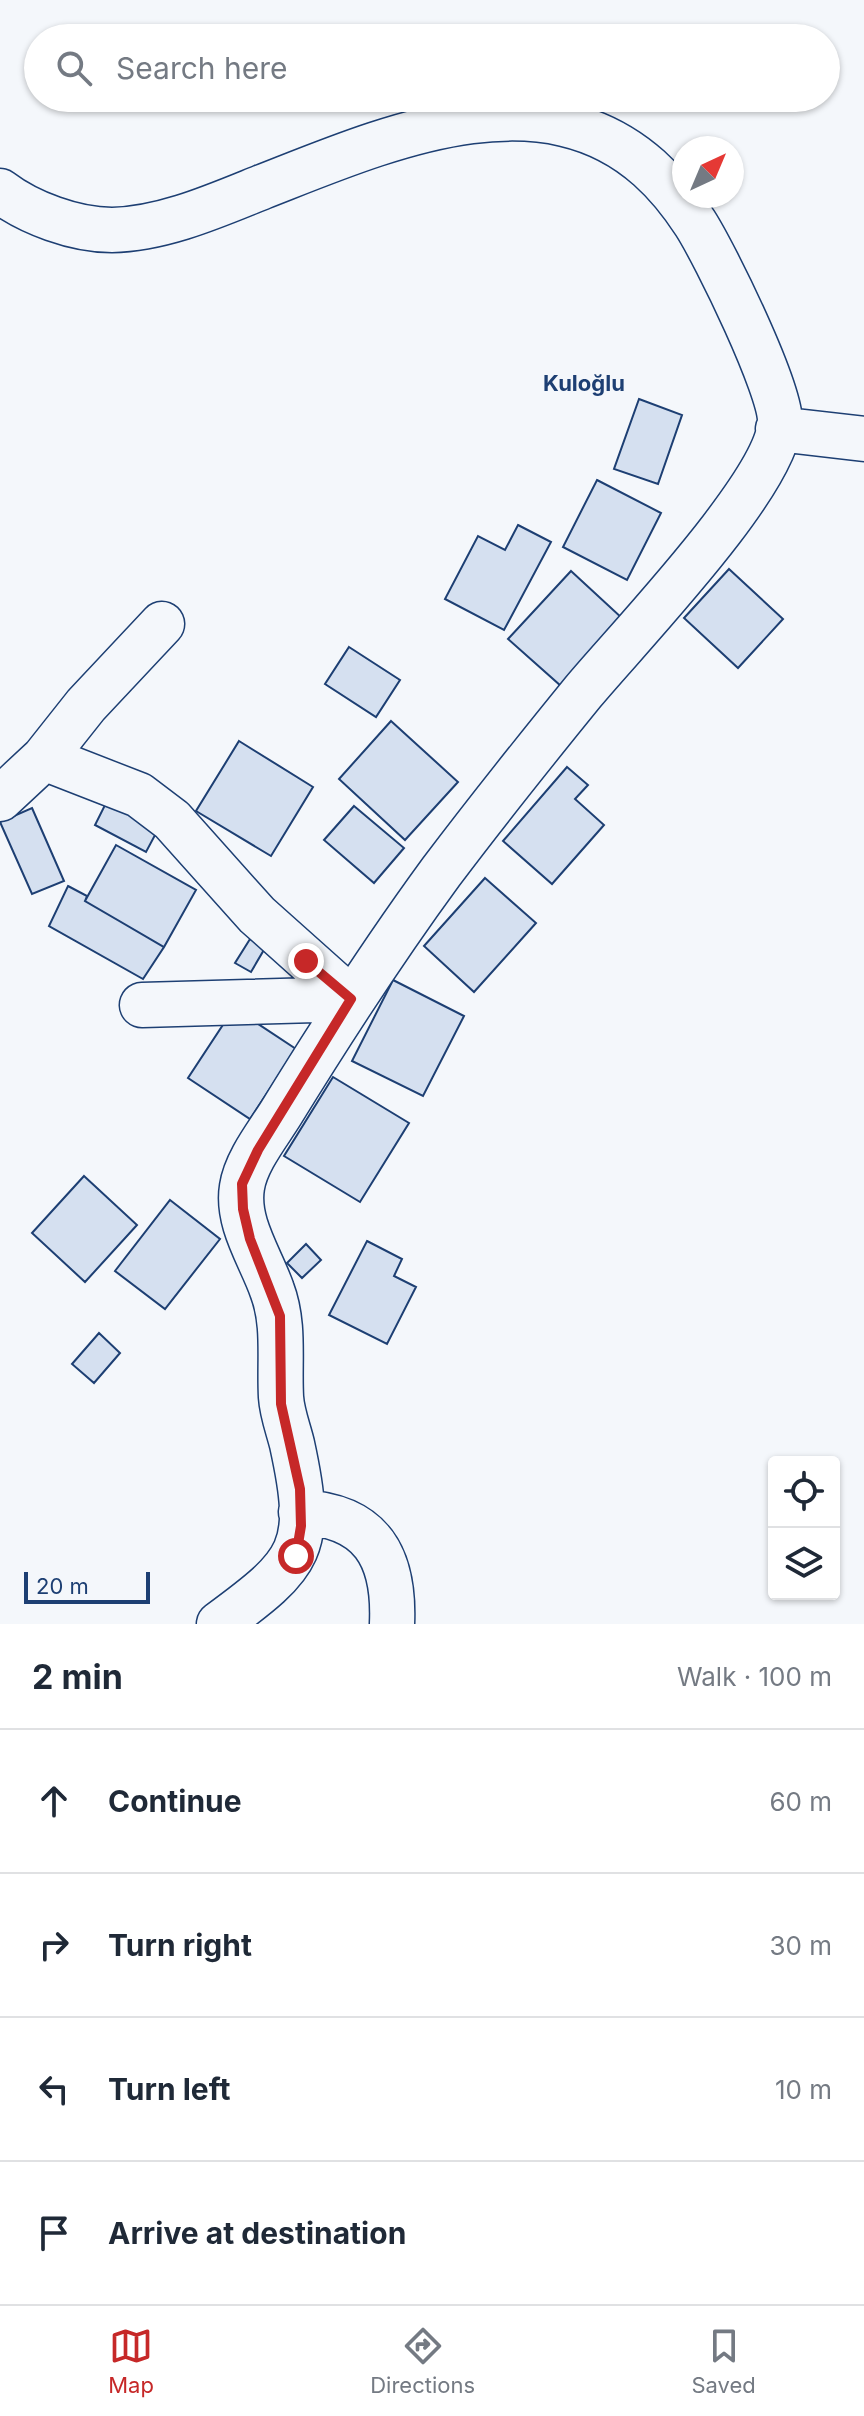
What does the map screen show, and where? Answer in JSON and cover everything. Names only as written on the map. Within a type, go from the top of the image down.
[{"type":"street","points":[[0,191],[11,199],[80,227],[116,230],[162,222],[401,137],[480,119],[547,119],[584,130],[645,164],[672,191],[697,226],[768,376],[780,420],[757,478],[724,525],[570,709],[443,870],[351,999],[258,1150],[242,1184],[243,1209],[250,1239],[280,1316],[281,1404],[300,1489],[301,1512],[296,1556],[281,1577],[219,1624]]},
{"type":"street","points":[[778,429],[864,439]]},
{"type":"street","points":[[0,799],[44,758],[86,705],[162,624]]},
{"type":"street","points":[[44,758],[139,795],[172,820],[257,915],[351,999]]},
{"type":"street","points":[[142,1005],[351,999]]},
{"type":"street","points":[[301,1512],[347,1519],[374,1544],[386,1571],[392,1624]]},
{"type":"building","points":[[639,399],[682,415],[658,484],[614,469]]},
{"type":"building","points":[[597,480],[661,513],[627,580],[563,547]]},
{"type":"building","points":[[518,525],[551,542],[504,630],[445,599],[478,536],[505,550]]},
{"type":"building","points":[[729,569],[783,619],[738,668],[684,618]]},
{"type":"building","points":[[571,571],[623,619],[561,686],[508,639]]},
{"type":"building","points":[[349,647],[400,680],[376,717],[325,684]]},
{"type":"building","points":[[391,721],[458,782],[405,840],[339,779]]},
{"type":"building","points":[[239,741],[313,787],[271,856],[196,811]]},
{"type":"building","points":[[567,767],[588,785],[575,799],[604,825],[552,884],[503,841]]},
{"type":"building","points":[[110,795],[162,822],[146,852],[95,825]]},
{"type":"building","points":[[354,806],[404,848],[374,883],[324,840]]},
{"type":"building","points":[[32,808],[64,881],[32,894],[0,822]]},
{"type":"building","points":[[116,845],[196,890],[164,947],[85,901]]},
{"type":"building","points":[[485,878],[536,923],[474,992],[424,946]]},
{"type":"building","points":[[68,886],[87,896],[85,901],[164,947],[143,979],[49,926]]},
{"type":"building","points":[[250,939],[265,948],[251,972],[235,963]]},
{"type":"building","points":[[393,980],[464,1016],[423,1096],[352,1061]]},
{"type":"building","points":[[234,1008],[296,1049],[250,1119],[188,1078]]},
{"type":"building","points":[[333,1077],[409,1123],[360,1202],[284,1156]]},
{"type":"building","points":[[84,1176],[137,1225],[85,1282],[32,1233]]},
{"type":"building","points":[[170,1200],[220,1239],[165,1309],[115,1271]]},
{"type":"building","points":[[367,1241],[402,1259],[394,1276],[416,1287],[387,1344],[329,1315]]},
{"type":"building","points":[[306,1244],[321,1260],[302,1278],[287,1263]]},
{"type":"building","points":[[99,1333],[120,1353],[94,1383],[72,1364]]},
{"type":"district","name":"Kuloğlu","points":[[584,383]]},
{"type":"route","points":[[296,1556],[301,1526],[300,1489],[281,1404],[280,1316],[250,1239],[243,1209],[242,1184],[258,1150],[351,999],[306,961]]}]
